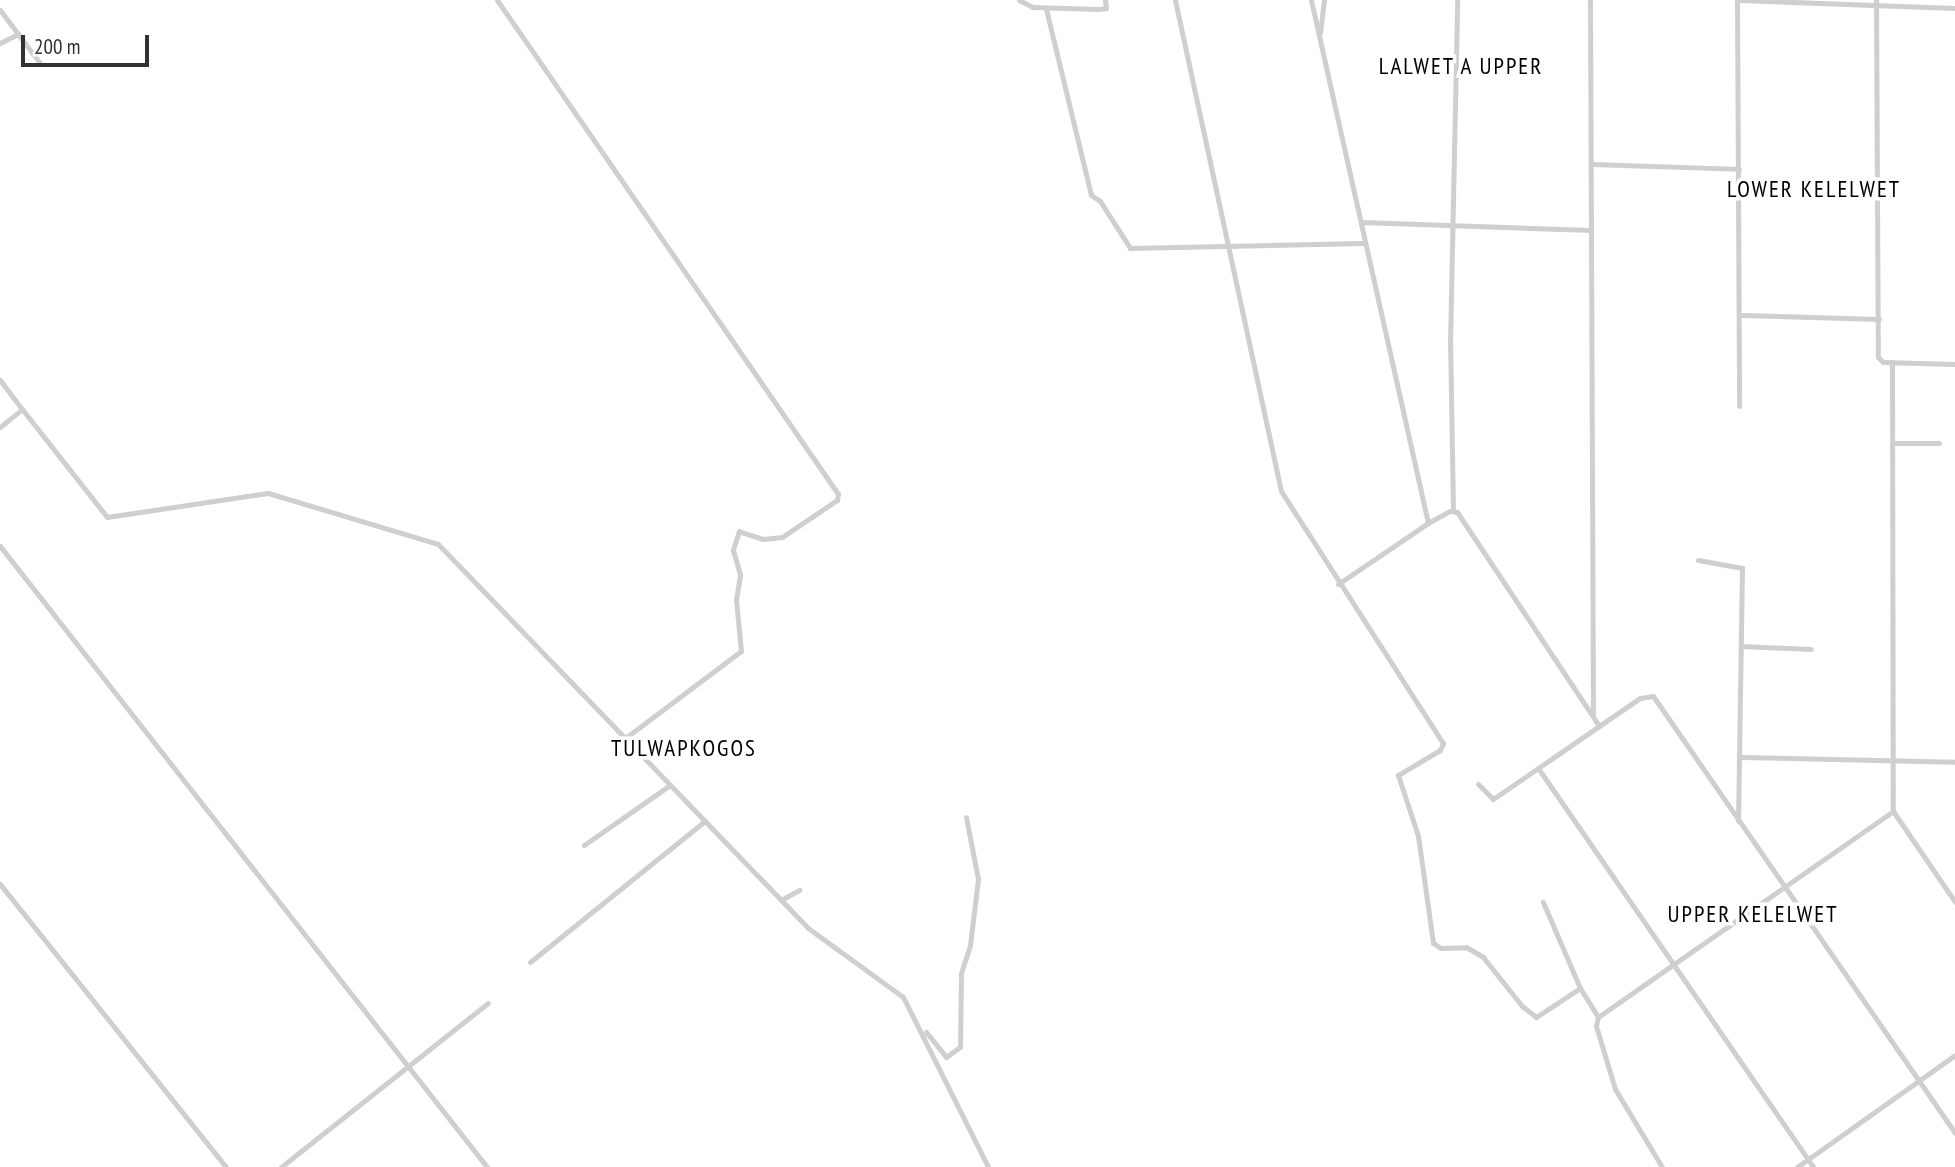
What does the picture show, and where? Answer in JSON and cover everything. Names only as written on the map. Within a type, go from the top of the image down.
[{"type":"street","points":[[498,0],[838,494],[837,500],[782,537],[763,539],[739,531],[733,550],[740,575],[736,600],[741,651],[624,739]]},
{"type":"street","points":[[1019,0],[1046,9],[1103,9],[1105,0]]},
{"type":"street","points":[[1175,0],[1278,485],[1338,584],[1443,743],[1440,750],[1398,775],[1418,836],[1433,943],[1441,948],[1466,947],[1483,957],[1533,1017],[1580,988]]},
{"type":"street","points":[[1311,0],[1361,222],[1363,243],[1428,523]]},
{"type":"street","points":[[1320,36],[1324,0]]},
{"type":"street","points":[[1457,0],[1452,510],[1599,726]]},
{"type":"street","points":[[1590,0],[1592,714]]},
{"type":"street","points":[[1739,406],[1738,0],[1955,8]]},
{"type":"street","points":[[1876,3],[1878,357],[1892,362],[1955,364]]},
{"type":"street","points":[[1046,9],[1091,195],[1100,201],[1127,244],[1136,249],[1363,243]]},
{"type":"street","points":[[0,10],[40,62]]},
{"type":"street","points":[[0,43],[18,34]]},
{"type":"street","points":[[1592,164],[1739,169]]},
{"type":"street","points":[[1361,222],[1591,230]]},
{"type":"street","points":[[1740,315],[1879,319]]},
{"type":"street","points":[[1892,362],[1893,811],[1955,902]]},
{"type":"street","points":[[0,380],[107,517],[268,493],[438,544],[781,900],[826,943],[896,991],[911,1007],[988,1167]]},
{"type":"street","points":[[0,427],[22,410]]},
{"type":"street","points":[[1892,443],[1939,443]]},
{"type":"street","points":[[1338,584],[1428,523],[1452,510]]},
{"type":"street","points":[[0,546],[487,1167]]},
{"type":"street","points":[[1698,561],[1742,568],[1742,757],[1738,821]]},
{"type":"street","points":[[1742,646],[1811,649]]},
{"type":"street","points":[[1478,784],[1493,799],[1640,698],[1653,696],[1955,1133]]},
{"type":"street","points":[[1742,757],[1891,758],[1955,762]]},
{"type":"street","points":[[1538,768],[1813,1167]]},
{"type":"street","points":[[584,845],[670,785]]},
{"type":"street","points":[[1662,1167],[1615,1089],[1596,1026],[1598,1017],[1893,811]]},
{"type":"street","points":[[922,1029],[946,1056],[960,1047],[961,973],[970,945],[978,879],[966,817]]},
{"type":"street","points":[[530,962],[705,821]]},
{"type":"street","points":[[0,884],[226,1167]]},
{"type":"street","points":[[781,900],[799,890]]},
{"type":"street","points":[[1542,902],[1580,988],[1598,1017]]},
{"type":"street","points":[[281,1167],[488,1003]]},
{"type":"street","points":[[1797,1167],[1955,1055]]},
{"type":"district","name":"LALWET A UPPER","points":[[1461,66]]},
{"type":"district","name":"LOWER KELELWET","points":[[1814,189]]},
{"type":"district","name":"TULWAPKOGOS","points":[[684,748]]},
{"type":"district","name":"UPPER KELELWET","points":[[1753,914]]}]
